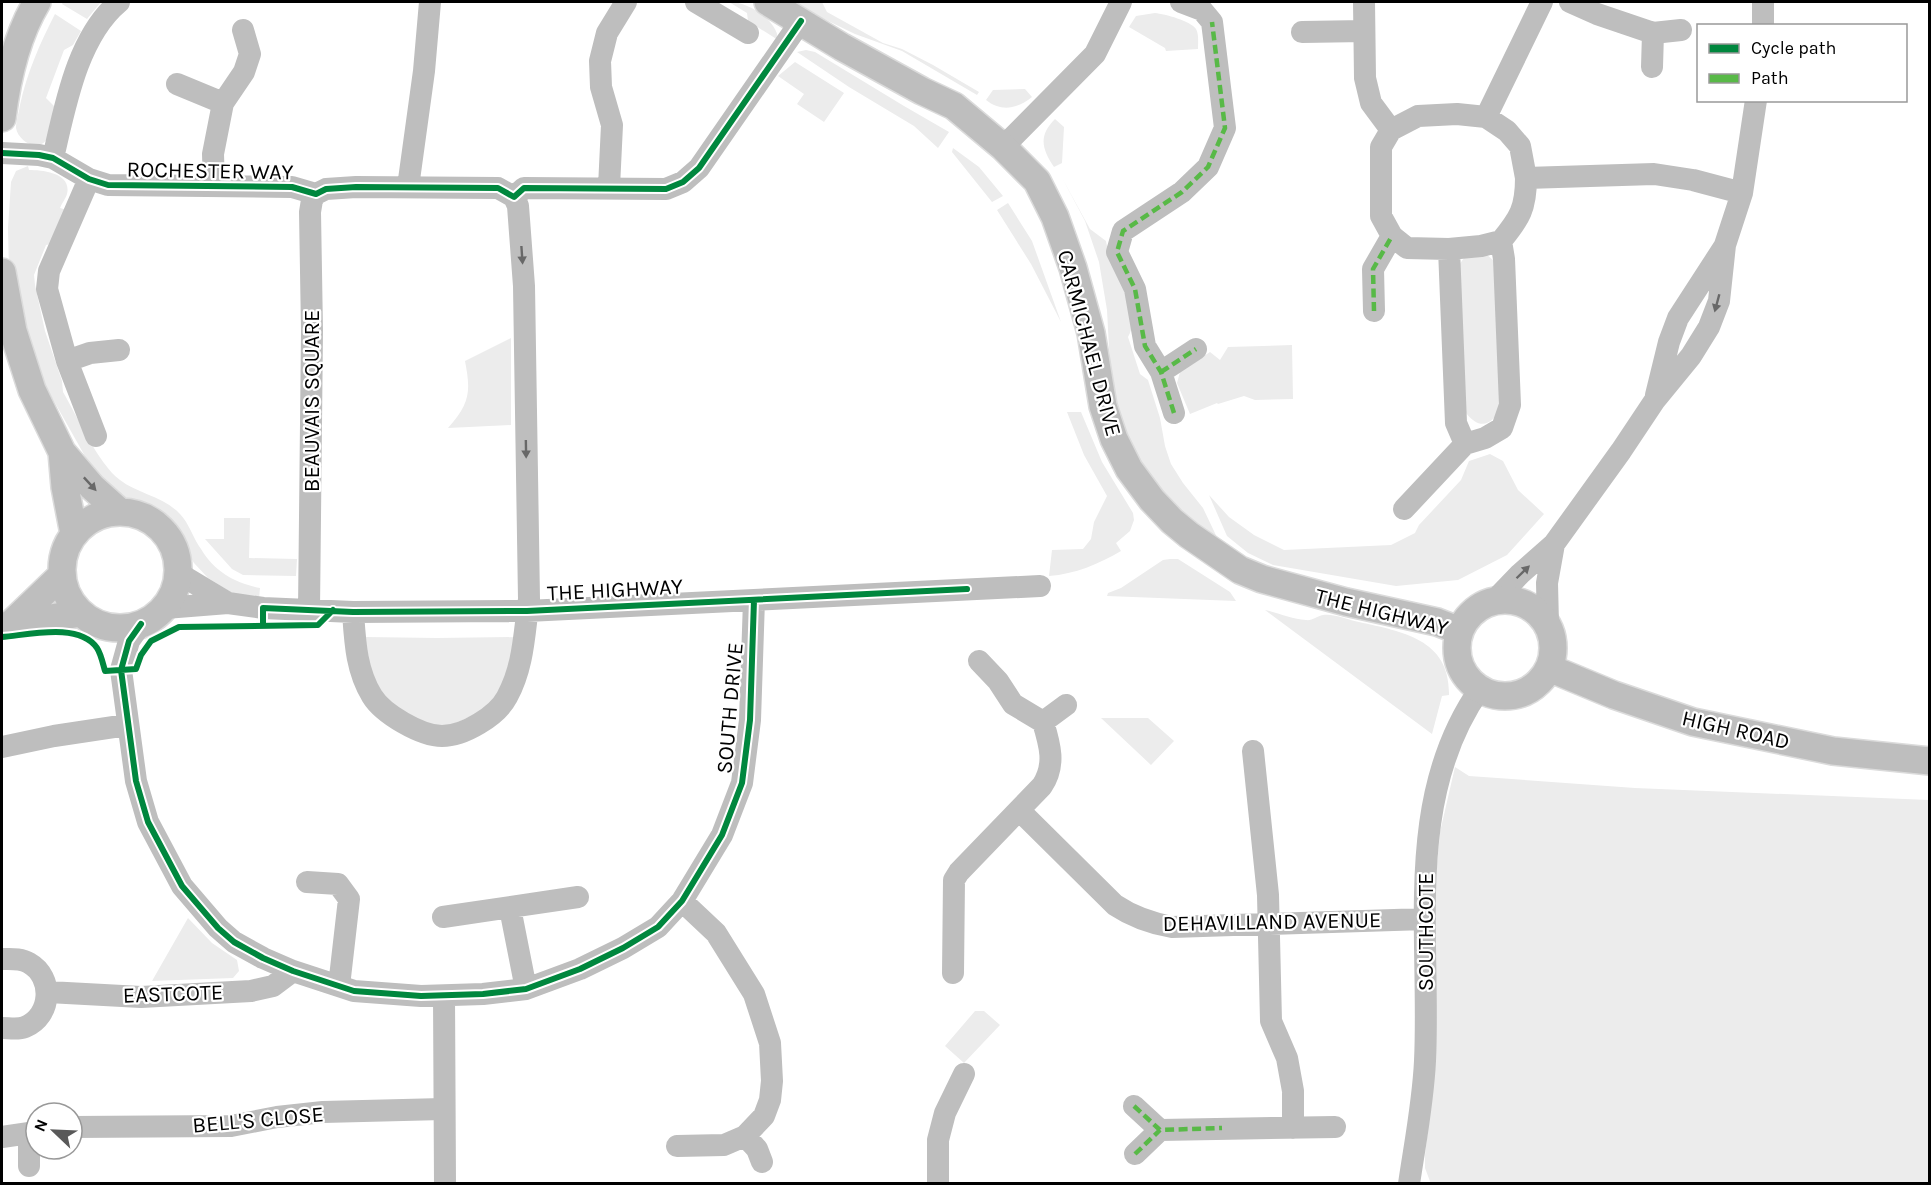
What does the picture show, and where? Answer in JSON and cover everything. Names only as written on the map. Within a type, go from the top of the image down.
[{"type":"main road","points":[[2,118],[16,49],[37,2]]},
{"type":"main road","name":"CARMICHAEL DRIVE","points":[[768,2],[922,91],[954,106],[1004,147],[1037,182],[1062,236],[1073,268],[1091,333],[1103,406],[1114,439],[1129,469],[1152,500],[1189,536],[1240,570],[1305,591]]},
{"type":"main road","points":[[2,272],[13,331],[25,369],[32,390],[62,452],[92,487],[120,512]]},
{"type":"main road","points":[[62,452],[65,487],[74,534]]},
{"type":"main road","points":[[120,512],[139,515],[156,524],[168,538],[176,555],[178,573],[174,592],[165,608],[150,620],[120,628],[108,628],[81,613],[68,596],[62,575],[67,547],[74,534],[87,522],[103,515],[120,512]]},
{"type":"main road","points":[[6,625],[62,575]]},
{"type":"main road","name":"THE HIGHWAY","points":[[1305,591],[1437,622],[1460,631]]},
{"type":"main road","points":[[1513,600],[1535,610],[1548,624],[1553,639],[1553,654],[1549,669],[1540,682],[1527,691],[1511,696],[1495,695],[1480,689],[1470,681],[1460,663],[1457,644],[1460,631],[1476,610],[1494,602],[1513,600]]},
{"type":"main road","points":[[6,625],[81,613]]},
{"type":"main road","name":"HIGH ROAD","points":[[1549,669],[1614,695],[1694,722],[1833,751],[1929,760]]},
{"type":"street","points":[[53,158],[70,84],[95,31],[119,2]]},
{"type":"street","points":[[408,187],[424,71],[430,2]]},
{"type":"street","points":[[609,187],[612,125],[601,87],[600,61],[607,33],[626,2]]},
{"type":"street","points":[[696,2],[748,33]]},
{"type":"street","points":[[1004,147],[1095,54],[1121,2]]},
{"type":"street","points":[[1174,413],[1161,372],[1145,346],[1135,289],[1118,252],[1123,231],[1182,192],[1208,167],[1225,128],[1212,22],[1203,10],[1182,2]]},
{"type":"street","points":[[1364,2],[1365,78],[1371,103],[1391,130]]},
{"type":"street","points":[[1486,117],[1542,2]]},
{"type":"street","points":[[1570,2],[1653,33],[1681,30]]},
{"type":"street","points":[[1763,2],[1763,24]]},
{"type":"street","points":[[353,612],[355,650],[362,675],[373,698],[392,715],[416,729],[441,736],[466,732],[506,700],[517,677],[522,657],[529,599],[524,286],[519,206],[514,197],[524,188],[666,189],[683,182],[699,168],[801,21]]},
{"type":"street","points":[[214,186],[213,154],[223,104],[244,72],[250,54],[243,30]]},
{"type":"street","points":[[1302,32],[1364,31]]},
{"type":"street","points":[[1652,67],[1653,33]]},
{"type":"street","points":[[177,84],[223,104]]},
{"type":"street","points":[[1494,602],[1520,574],[1554,544],[1655,400],[1691,356],[1709,327],[1719,301],[1725,245],[1742,193],[1756,102]]},
{"type":"street","points":[[1456,114],[1486,117],[1507,130],[1520,146],[1526,178],[1526,197],[1518,222],[1501,241],[1481,246],[1449,249],[1407,248],[1392,236],[1381,216],[1381,147],[1391,130],[1418,116],[1456,114]]},
{"type":"street","name":"ROCHESTER WAY","points":[[2,153],[39,154],[53,158],[89,179],[108,185],[292,187],[316,194],[326,189],[498,188],[514,197]]},
{"type":"street","points":[[1526,178],[1654,174],[1694,180],[1742,193]]},
{"type":"street","points":[[89,179],[49,271],[47,289],[67,361],[96,436]]},
{"type":"street","name":"BEAUVAIS SQUARE","points":[[309,610],[312,331],[310,212],[312,200],[316,194]]},
{"type":"street","points":[[1374,311],[1373,269],[1392,236]]},
{"type":"street","points":[[1404,509],[1464,444],[1485,438],[1502,428],[1510,405],[1504,259],[1501,241]]},
{"type":"street","points":[[1655,400],[1677,318],[1725,245]]},
{"type":"street","points":[[1449,249],[1456,423],[1464,444]]},
{"type":"street","points":[[1161,372],[1196,349]]},
{"type":"street","points":[[67,361],[90,353],[119,350]]},
{"type":"street","points":[[1548,624],[1547,583],[1554,544]]},
{"type":"street","name":"THE HIGHWAY","points":[[178,573],[228,603]]},
{"type":"street","name":"THE HIGHWAY","points":[[165,608],[228,603],[263,608],[353,612],[527,611],[1040,586]]},
{"type":"street","name":"SOUTH DRIVE","points":[[141,624],[129,641],[121,669],[127,725],[136,782],[148,822],[182,885],[218,928],[234,942],[292,971],[354,991],[385,995],[444,996],[526,989],[580,969],[623,948],[658,927],[682,901],[722,834],[742,783],[750,720],[754,600]]},
{"type":"street","points":[[953,973],[954,880],[959,872],[1020,810],[1049,775],[1052,762],[1043,722],[1013,704],[998,681],[979,661]]},
{"type":"street","name":"SOUTHCOTE","points":[[1409,1184],[1422,1101],[1425,1060],[1426,860],[1432,810],[1441,773],[1468,706],[1480,689]]},
{"type":"street","points":[[1043,722],[1066,705]]},
{"type":"street","points":[[2,747],[54,736],[127,725]]},
{"type":"street","points":[[1253,751],[1268,895],[1271,1021],[1287,1058],[1293,1091],[1293,1128]]},
{"type":"street","name":"DEHAVILLAND AVENUE","points":[[1020,810],[1115,905],[1130,916],[1172,927],[1425,919]]},
{"type":"street","points":[[307,882],[338,884],[349,899],[339,986]]},
{"type":"street","points":[[443,917],[578,897]]},
{"type":"street","points":[[677,1146],[724,1145],[745,1136],[764,1116],[770,1100],[772,1081],[770,1043],[754,994],[716,933],[682,901]]},
{"type":"street","points":[[510,908],[526,989]]},
{"type":"street","points":[[2,958],[29,962],[43,974],[48,992],[43,1011],[33,1023],[22,1028],[2,1028]]},
{"type":"street","name":"EASTCOTE","points":[[48,992],[141,997],[251,991],[273,986],[292,971]]},
{"type":"street","points":[[444,996],[445,1184]]},
{"type":"street","points":[[938,1184],[938,1140],[942,1122],[964,1074]]},
{"type":"street","points":[[1134,1106],[1160,1130]]},
{"type":"street","name":"BELL'S CLOSE","points":[[84,1127],[231,1126],[277,1117],[323,1112],[443,1109]]},
{"type":"street","points":[[1135,1154],[1160,1130],[1335,1127]]},
{"type":"street","points":[[2,1137],[24,1133]]},
{"type":"street","points":[[745,1136],[757,1149],[762,1162]]},
{"type":"street","points":[[29,1166],[30,1161]]},
{"type":"shaded area","points":[[63,2],[101,2],[87,19],[62,4]]},
{"type":"shaded area","points":[[729,2],[744,5],[760,13],[773,25],[778,40],[748,21],[747,13]]},
{"type":"shaded area","points":[[794,2],[822,2],[827,12],[883,43],[902,49],[933,65],[979,92],[977,95],[902,51],[855,34]]},
{"type":"shaded area","points":[[1155,13],[1177,18],[1193,26],[1198,33],[1198,49],[1166,51],[1165,48],[1129,27],[1136,16]]},
{"type":"shaded area","points":[[55,14],[81,31],[73,45],[64,50],[46,98],[56,108],[49,136],[43,143],[34,145],[20,137],[16,122],[30,70]]},
{"type":"shaded area","points":[[806,50],[815,52],[949,132],[938,148],[914,126],[797,52]]},
{"type":"shaded area","points":[[795,62],[844,93],[824,122],[797,104],[804,94],[778,76]]},
{"type":"shaded area","points":[[1025,89],[1032,97],[1009,108],[997,106],[986,100],[993,90]]},
{"type":"shaded area","points":[[1055,119],[1064,127],[1062,163],[1054,167],[1045,148],[1044,137]]},
{"type":"shaded area","points":[[953,148],[979,167],[1003,196],[992,202],[952,152]]},
{"type":"shaded area","points":[[28,166],[29,170],[42,171],[61,177],[67,187],[66,196],[60,208],[67,210],[55,243],[46,245],[34,275],[45,331],[62,381],[63,392],[96,452],[112,473],[127,485],[173,508],[183,518],[198,545],[213,564],[234,580],[260,588],[259,599],[234,594],[208,578],[194,563],[170,524],[150,508],[114,493],[90,465],[37,371],[9,272],[8,228],[11,182],[16,171]]},
{"type":"shaded area","points":[[1061,176],[1090,229],[1106,241],[1129,302],[1132,327],[1128,337],[1140,374],[1148,380],[1171,464],[1203,508],[1223,550],[1156,489],[1129,443],[1117,407],[1110,366],[1107,310],[1099,262],[1085,221]]},
{"type":"shaded area","points":[[1008,203],[1032,241],[1061,322],[1031,264],[997,210]]},
{"type":"shaded area","points":[[1485,253],[1494,261],[1504,407],[1491,421],[1482,424],[1477,423],[1466,413],[1459,265],[1464,258]]},
{"type":"shaded area","points":[[511,338],[511,425],[448,428],[461,411],[467,397],[468,381],[465,361]]},
{"type":"shaded area","points":[[1292,345],[1293,399],[1255,400],[1244,396],[1217,403],[1190,414],[1177,383],[1180,372],[1210,352],[1220,360],[1228,347]]},
{"type":"shaded area","points":[[1067,412],[1081,412],[1102,462],[1133,513],[1134,520],[1130,531],[1116,543],[1121,551],[1086,568],[1049,576],[1052,550],[1083,549],[1091,539],[1094,522],[1107,496],[1084,455]]},
{"type":"shaded area","points":[[1490,454],[1503,461],[1518,490],[1544,514],[1507,555],[1458,580],[1396,586],[1273,565],[1248,553],[1227,536],[1209,495],[1229,517],[1254,535],[1284,550],[1391,545],[1415,533],[1419,525],[1461,480],[1469,461]]},
{"type":"shaded area","points":[[224,518],[250,518],[249,558],[297,559],[296,576],[243,575],[232,569],[205,539],[224,539]]},
{"type":"shaded area","points":[[1178,559],[1230,592],[1236,601],[1107,596],[1108,593],[1121,588],[1163,560]]},
{"type":"shaded area","points":[[1265,610],[1306,620],[1323,615],[1336,616],[1392,630],[1421,641],[1442,661],[1447,676],[1449,695],[1442,696],[1432,734]]},
{"type":"shaded area","points":[[365,637],[520,637],[512,672],[485,710],[444,728],[420,723],[388,703],[371,677]]},
{"type":"shaded area","points":[[1101,718],[1148,718],[1174,741],[1151,765]]},
{"type":"shaded area","points":[[1455,767],[1469,776],[1635,788],[1929,800],[1929,1183],[1431,1184],[1425,1168],[1425,1155],[1431,1103],[1435,886],[1440,832]]},
{"type":"shaded area","points":[[188,918],[212,943],[237,960],[239,971],[233,978],[152,981]]},
{"type":"shaded area","points":[[975,1011],[984,1011],[1000,1025],[964,1063],[945,1046]]},
{"type":"marked path","points":[[1174,413],[1161,372],[1145,346],[1135,289],[1117,252],[1123,231],[1182,192],[1208,167],[1225,128],[1212,22]]},
{"type":"marked path","points":[[1374,311],[1373,269],[1392,236]]},
{"type":"marked path","points":[[1161,372],[1196,349]]},
{"type":"marked path","points":[[1134,1106],[1160,1130],[1222,1128]]},
{"type":"marked path","points":[[1135,1154],[1160,1130]]},
{"type":"cycle path","points":[[2,153],[53,158],[89,179],[108,185],[292,187],[316,194],[326,189],[356,187],[498,188],[514,197],[524,188],[666,189],[683,182],[699,168],[801,21]]},
{"type":"cycle path","points":[[263,626],[263,608],[353,612],[527,611],[967,589]]},
{"type":"cycle path","points":[[141,624],[129,641],[121,670],[136,781],[148,822],[182,886],[218,928],[234,942],[263,958],[293,971],[354,991],[421,996],[483,994],[526,989],[580,969],[623,948],[658,927],[682,901],[722,835],[742,783],[750,720],[754,600]]},
{"type":"cycle path","points":[[2,637],[52,632],[78,635],[89,640],[97,648],[105,671],[136,669],[141,655],[151,641],[179,627],[318,625],[333,610]]}]
